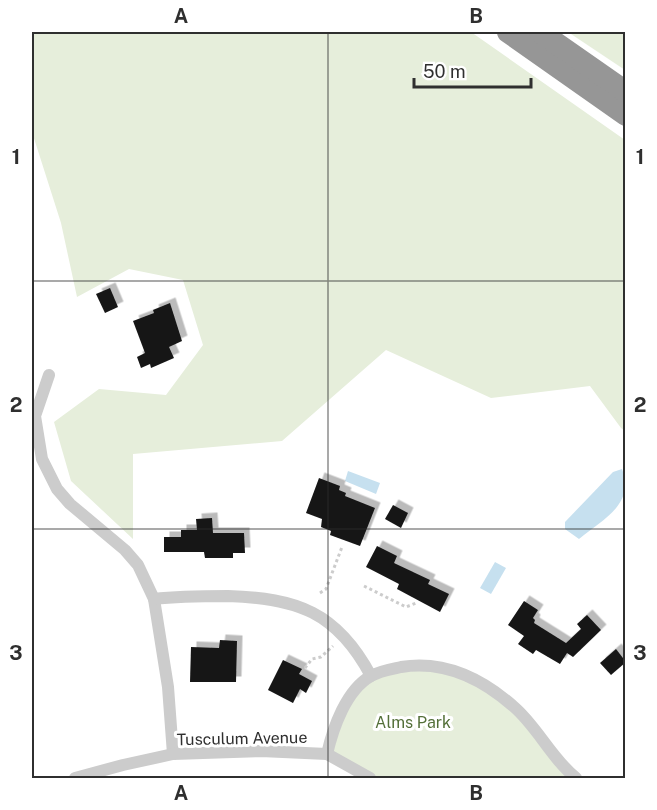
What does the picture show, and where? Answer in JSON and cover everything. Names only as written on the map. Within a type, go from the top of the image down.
[{"type":"highway","points":[[508,32],[626,115]]},
{"type":"highway","points":[[540,32],[626,92]]},
{"type":"street","points":[[49,375],[35,416],[42,459],[57,489],[70,504],[125,550],[138,566],[154,599],[168,687],[173,754]]},
{"type":"street","points":[[154,599],[188,595],[261,597],[310,610],[344,636],[361,656],[371,676]]},
{"type":"street","points":[[327,754],[339,716],[359,686],[371,676],[418,664],[445,667],[471,676],[514,706],[576,778]]},
{"type":"street","name":"Tusculum Avenue","points":[[75,778],[173,754],[261,751],[327,754],[369,778]]},
{"type":"path","points":[[320,593],[326,589],[342,547]]},
{"type":"path","points":[[364,586],[406,607],[416,603]]},
{"type":"path","points":[[305,668],[312,659],[321,657],[344,636]]},
{"type":"green space","points":[[32,32],[471,32],[625,140],[625,431],[590,386],[491,398],[386,350],[282,441],[133,454],[133,539],[71,481],[54,422],[99,389],[166,395],[203,345],[183,280],[129,269],[77,297],[61,223],[32,132]]},
{"type":"green space","points":[[568,32],[625,32],[625,70]]},
{"type":"green space","name":"Alms Park","points":[[445,667],[514,706],[576,778],[370,778],[334,757],[330,739],[339,716],[371,676]]},
{"type":"water","points":[[622,469],[625,481],[624,492],[621,502],[614,510],[579,539],[565,529],[565,522],[613,472]]},
{"type":"water","points":[[348,471],[380,483],[376,494],[345,481]]},
{"type":"water","points":[[495,562],[506,568],[491,594],[480,588]]},
{"type":"building","points":[[110,288],[118,307],[105,313],[96,294]]},
{"type":"building","points":[[170,303],[182,341],[169,347],[174,358],[151,368],[150,364],[141,368],[137,357],[145,353],[133,321],[154,313],[153,310]]},
{"type":"building","points":[[319,478],[340,486],[339,490],[346,493],[345,496],[375,508],[360,546],[330,535],[331,531],[321,527],[322,519],[306,513]]},
{"type":"building","points":[[393,505],[408,513],[401,528],[385,519]]},
{"type":"building","points":[[212,518],[213,533],[244,533],[245,553],[233,553],[233,558],[205,558],[204,552],[164,552],[164,537],[181,537],[181,530],[197,530],[196,519]]},
{"type":"building","points":[[377,546],[397,556],[394,563],[430,580],[428,584],[449,594],[440,612],[397,589],[399,584],[366,567]]},
{"type":"building","points":[[524,601],[538,610],[533,618],[534,623],[566,643],[581,629],[577,624],[587,615],[601,630],[573,657],[567,653],[560,664],[536,650],[533,654],[518,644],[524,636],[508,625]]},
{"type":"building","points":[[220,640],[237,641],[236,682],[190,682],[191,647],[219,648]]},
{"type":"building","points":[[616,649],[626,662],[611,675],[600,663]]},
{"type":"building","points":[[283,660],[302,669],[299,674],[312,681],[306,693],[300,689],[293,703],[268,690]]}]
